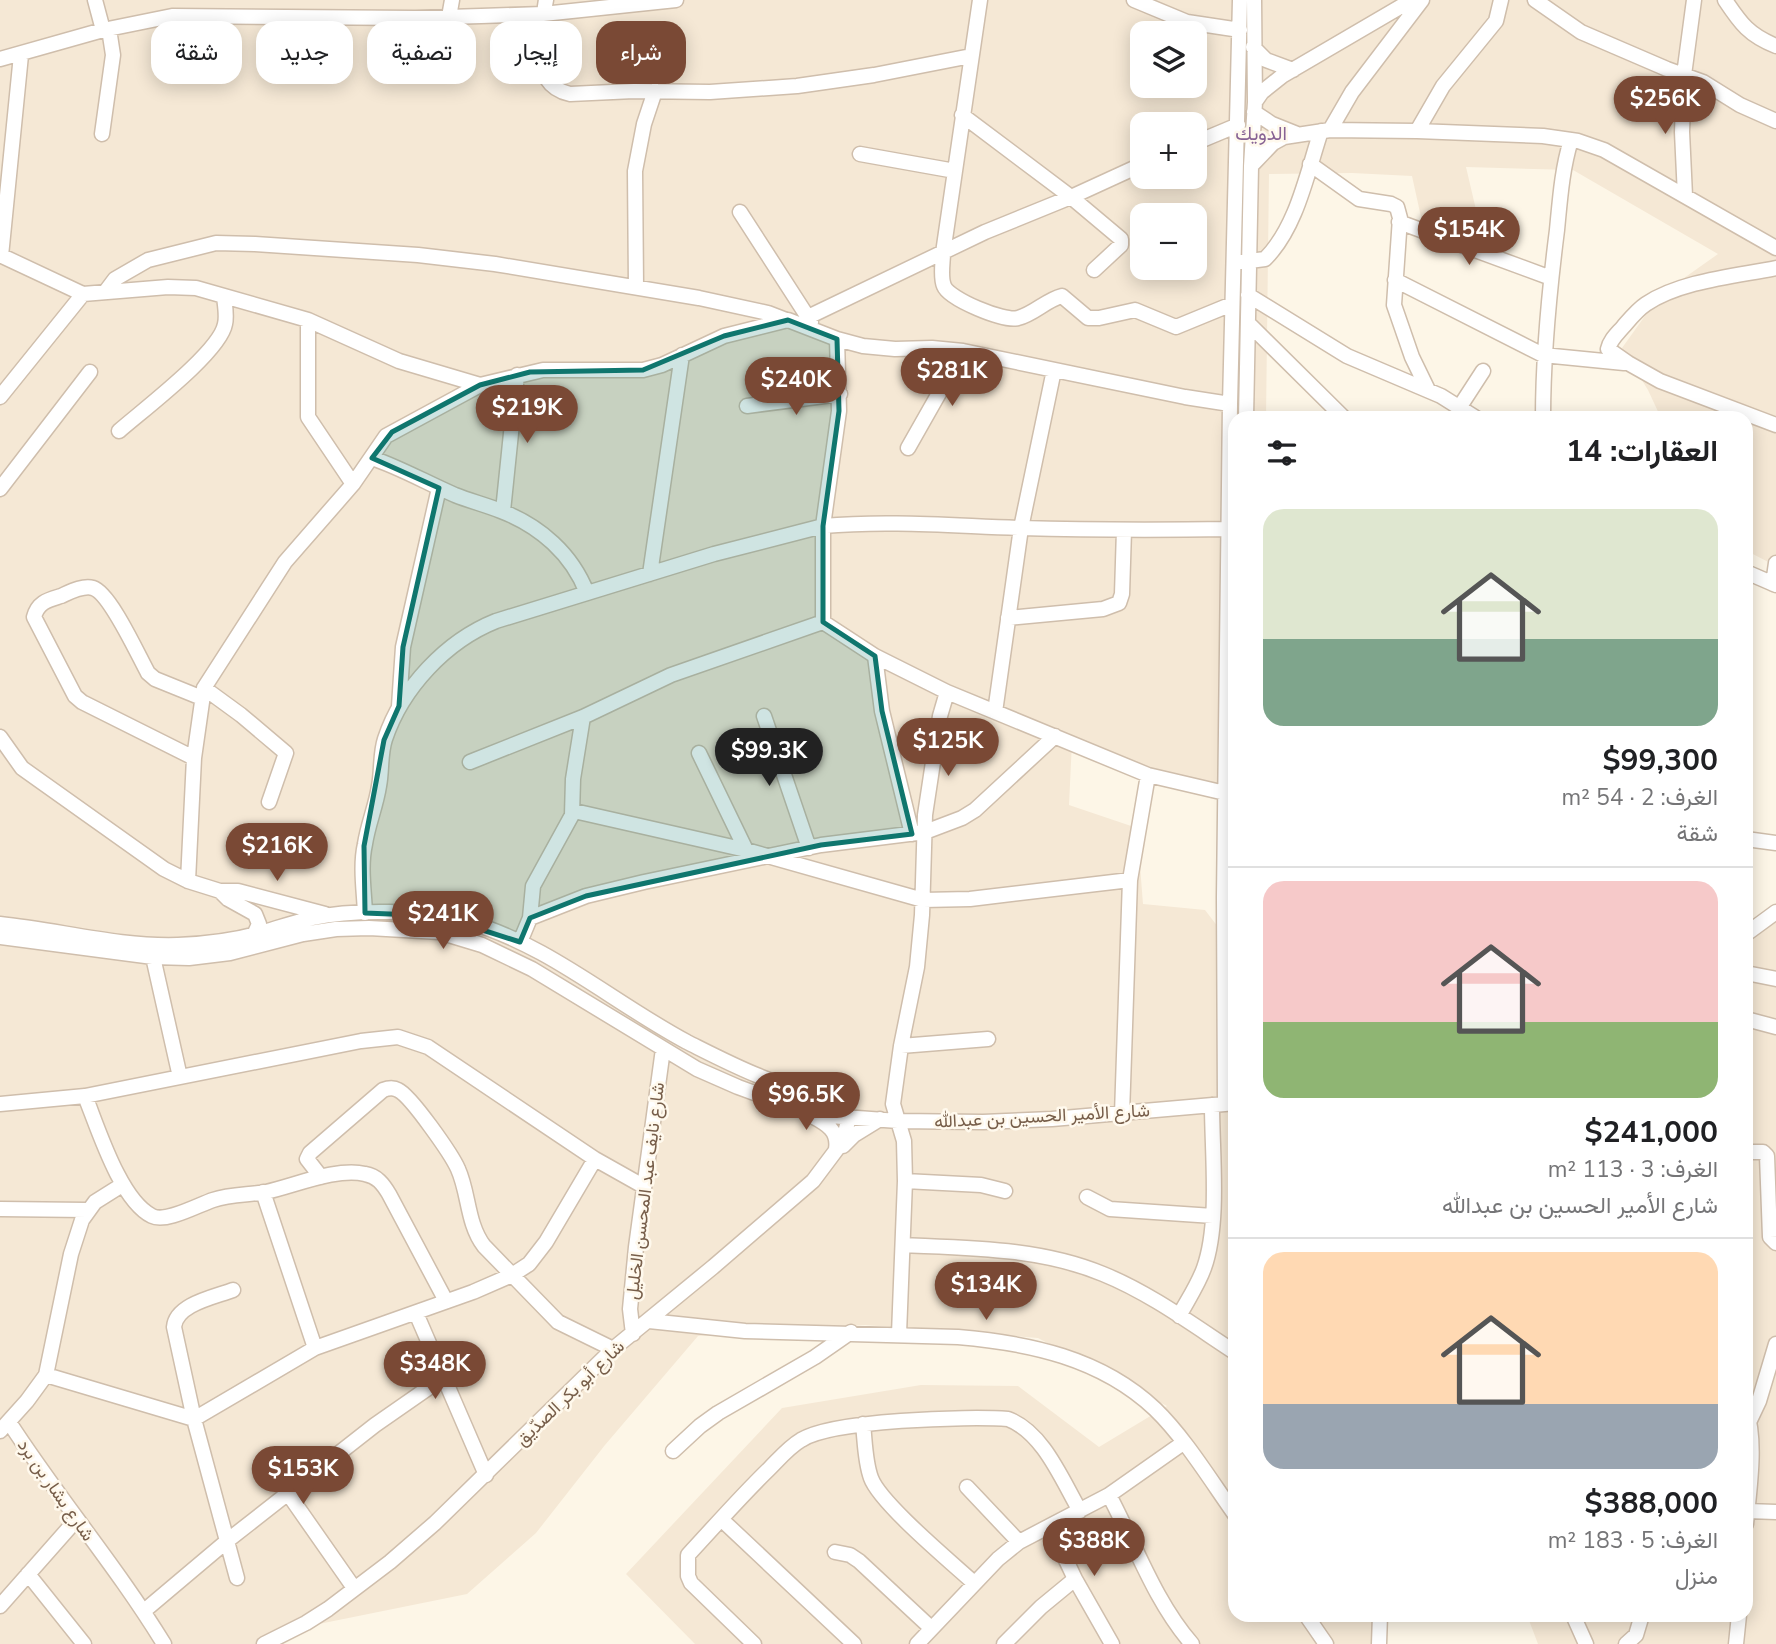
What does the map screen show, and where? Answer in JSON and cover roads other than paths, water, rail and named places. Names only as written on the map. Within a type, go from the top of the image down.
[{"type":"street","points":[[95,0],[113,55],[102,134]]},
{"type":"street","points":[[449,17],[452,0]]},
{"type":"street","points":[[0,59],[106,30],[172,16],[449,17],[544,7],[676,0]]},
{"type":"street","points":[[980,0],[943,253],[943,280],[949,293],[993,314],[1012,319],[1024,316],[1062,296],[1087,318],[1135,310],[1168,326],[1176,327],[1233,304]]},
{"type":"street","points":[[1133,0],[1188,22],[1240,30]]},
{"type":"street","points":[[1254,107],[1271,83],[1412,0]]},
{"type":"street","points":[[1234,262],[1267,257],[1280,239],[1326,131],[1422,0]]},
{"type":"street","points":[[1417,131],[1443,86],[1496,21],[1501,0]]},
{"type":"street","points":[[1535,0],[1581,32],[1624,52],[1703,82],[1740,105],[1776,121]]},
{"type":"street","points":[[1685,196],[1682,132],[1684,75],[1694,7],[1707,0]]},
{"type":"street","points":[[1725,0],[1743,26],[1776,47]]},
{"type":"street","points":[[1230,411],[1240,30],[1247,5]]},
{"type":"street","points":[[1246,411],[1254,107],[1254,47],[1247,5]]},
{"type":"street","points":[[544,7],[545,72],[548,79],[562,92],[710,92],[824,83],[971,56]]},
{"type":"street","points":[[1254,47],[1266,60],[1293,70]]},
{"type":"street","points":[[21,55],[1,256],[83,294],[196,288],[308,320],[399,361],[480,385]]},
{"type":"street","points":[[636,287],[635,171],[640,140],[655,91]]},
{"type":"street","points":[[1254,107],[1272,124],[1297,134]]},
{"type":"street","points":[[962,115],[1071,197],[1121,239],[1121,245],[1094,270]]},
{"type":"street","points":[[1207,138],[1238,125]]},
{"type":"street","points":[[1251,166],[1273,143],[1297,134],[1326,131],[1417,131],[1571,139],[1604,150],[1776,248]]},
{"type":"street","points":[[1543,411],[1543,355],[1562,178],[1571,139]]},
{"type":"street","points":[[860,154],[955,171]]},
{"type":"street","points":[[1310,164],[1359,199],[1395,205],[1399,222],[1396,311],[1412,357],[1428,390]]},
{"type":"street","points":[[808,317],[1024,215],[1130,170]]},
{"type":"street","points":[[740,212],[816,331]]},
{"type":"street","points":[[1399,222],[1551,278]]},
{"type":"street","points":[[106,291],[115,279],[148,260],[216,243],[329,248],[461,259],[636,287],[768,313],[837,339],[879,348],[963,351],[1230,404]]},
{"type":"street","points":[[1739,411],[1660,381],[1610,352],[1609,345],[1626,323],[1648,303],[1698,284],[1776,268]]},
{"type":"street","points":[[1395,280],[1543,355],[1628,363]]},
{"type":"street","points":[[0,397],[83,294]]},
{"type":"street","points":[[1248,295],[1347,356],[1428,390],[1464,411]]},
{"type":"street","points":[[119,431],[196,364],[216,342],[225,325],[225,297]]},
{"type":"street","points":[[308,320],[308,417],[353,484]]},
{"type":"street","points":[[188,881],[194,758],[203,693],[285,562],[353,484],[392,432],[480,385],[517,374],[562,369],[643,370],[662,365],[724,336],[788,320]]},
{"type":"street","points":[[1248,323],[1337,411]]},
{"type":"street","points":[[823,622],[823,526],[840,394],[837,339]]},
{"type":"street","points":[[908,448],[963,351]]},
{"type":"street","points":[[650,574],[682,355]]},
{"type":"street","points":[[995,712],[1021,528],[1054,370]]},
{"type":"street","points":[[1459,408],[1483,370]]},
{"type":"street","points":[[0,489],[90,372]]},
{"type":"street","points":[[503,511],[517,374]]},
{"type":"street","points":[[747,406],[840,394]]},
{"type":"street","points":[[1753,416],[1776,425]]},
{"type":"street","points":[[372,458],[439,488],[503,511],[546,536],[564,552],[582,578],[587,593]]},
{"type":"street","points":[[399,706],[402,647],[439,488]]},
{"type":"street","points":[[365,913],[364,846],[379,788],[384,740],[399,706],[436,661],[483,626],[650,574],[823,526],[865,523],[1124,530],[1228,529]]},
{"type":"street","points":[[1008,618],[1103,609],[1119,603],[1122,594],[1124,530]]},
{"type":"street","points":[[1753,575],[1774,585],[1776,563]]},
{"type":"street","points":[[194,758],[75,696],[34,617],[40,604],[86,587],[101,592],[148,673],[162,682],[203,693],[241,715],[286,754],[269,802]]},
{"type":"street","points":[[823,622],[876,656],[947,692],[1148,775],[1225,793]]},
{"type":"street","points":[[470,761],[583,718],[671,675],[823,622]]},
{"type":"street","points":[[876,656],[882,711],[918,833],[923,901],[917,967],[901,1046],[893,1104],[904,1141],[899,1334]]},
{"type":"street","points":[[918,833],[947,692]]},
{"type":"street","points":[[764,716],[808,848]]},
{"type":"street","points":[[520,942],[530,918],[533,886],[573,811],[573,779],[583,718]]},
{"type":"street","points":[[530,918],[597,893],[720,865],[808,848],[918,833],[975,810],[1055,736]]},
{"type":"street","points":[[0,737],[22,768],[44,785],[154,862],[188,881],[220,891],[238,891],[330,915]]},
{"type":"street","points":[[699,753],[746,850]]},
{"type":"street","points":[[1179,1316],[1204,1267],[1213,1216],[1224,1104],[1225,793],[1228,774]]},
{"type":"street","points":[[1122,1114],[1130,880],[1148,775]]},
{"type":"street","points":[[573,811],[746,850],[923,901],[970,899],[1130,880]]},
{"type":"street","points":[[1753,844],[1776,843]]},
{"type":"street","points":[[220,891],[228,899],[255,914],[259,924],[254,935]]},
{"type":"street","points":[[1753,929],[1776,912]]},
{"type":"street","points":[[399,914],[400,930]]},
{"type":"street","name":"شارع الأمير الحسين بن عبدالله","points":[[0,937],[153,957],[189,958],[254,935],[330,915],[399,914],[439,916],[466,921],[520,942],[572,969],[666,1031],[758,1076],[835,1104],[849,1117]]},
{"type":"street","name":"شارع الأمير الحسين بن عبدالله","points":[[0,923],[152,945],[220,948],[352,928],[439,932],[482,945],[531,968],[697,1069],[790,1106],[831,1116],[898,1121],[983,1122],[1122,1114],[1224,1104]]},
{"type":"street","points":[[153,957],[180,1077]]},
{"type":"street","points":[[1753,975],[1776,979]]},
{"type":"street","points":[[1753,1021],[1776,1027]]},
{"type":"street","points":[[0,1104],[85,1096],[361,1041],[397,1037],[428,1047],[594,1159],[643,1186]]},
{"type":"street","points":[[901,1046],[988,1039]]},
{"type":"street","name":"شارع نايف عبد المحسن الخليل","points":[[633,1334],[630,1309],[643,1186],[663,1049]]},
{"type":"street","points":[[321,1177],[307,1159],[310,1153],[376,1095],[386,1089],[396,1089],[406,1096],[456,1164],[477,1234],[484,1246],[558,1322],[613,1349]]},
{"type":"street","points":[[85,1096],[122,1185],[148,1213],[158,1218],[168,1217],[221,1197],[263,1192],[321,1177],[361,1173],[378,1179],[389,1194],[446,1301]]},
{"type":"street","points":[[790,1106],[830,1127],[837,1138],[835,1154]]},
{"type":"street","name":"شارع أبو بكر الصدّيق","points":[[264,1644],[306,1623],[419,1537],[486,1475],[613,1349],[813,1181],[843,1141],[849,1117]]},
{"type":"street","points":[[835,1154],[853,1136],[880,1119]]},
{"type":"street","points":[[1753,1152],[1763,1152],[1767,1156],[1770,1237],[1776,1243]]},
{"type":"street","points":[[46,1374],[194,1419],[315,1348],[416,1313],[512,1275],[529,1264],[540,1252],[594,1159]]},
{"type":"street","points":[[905,1181],[981,1185],[1005,1191]]},
{"type":"street","points":[[0,1209],[88,1210],[104,1195],[122,1185]]},
{"type":"street","points":[[263,1192],[315,1348]]},
{"type":"street","points":[[1087,1197],[1110,1209],[1213,1216]]},
{"type":"street","name":"شارع بشار بن برد","points":[[88,1210],[71,1254],[46,1374],[5,1426],[144,1611],[164,1644]]},
{"type":"street","points":[[903,1245],[993,1250],[1060,1261],[1102,1273],[1141,1293],[1228,1348]]},
{"type":"street","points":[[233,1290],[183,1310],[175,1318],[174,1327],[194,1419],[237,1578]]},
{"type":"street","points":[[416,1313],[486,1475]]},
{"type":"street","points":[[649,1321],[745,1331],[851,1332],[992,1340],[1047,1350],[1110,1377],[1139,1395],[1168,1423],[1228,1505]]},
{"type":"street","points":[[673,1451],[699,1426],[718,1413],[815,1357],[851,1332]]},
{"type":"street","points":[[1753,1409],[1759,1401],[1776,1344]]},
{"type":"street","points":[[144,1611],[227,1541],[375,1425],[444,1377]]},
{"type":"street","points":[[754,1644],[691,1583],[688,1576],[688,1555],[752,1485],[802,1439],[815,1433],[863,1424],[999,1418],[1017,1422],[1038,1440],[1080,1511]]},
{"type":"street","points":[[863,1424],[868,1467],[876,1489],[974,1583]]},
{"type":"street","points":[[917,1644],[974,1583],[1019,1542],[1110,1495],[1183,1443]]},
{"type":"street","points":[[967,1487],[1019,1542]]},
{"type":"street","points":[[289,1495],[354,1588]]},
{"type":"street","points":[[1110,1495],[1157,1590],[1192,1644]]},
{"type":"street","points":[[1753,1516],[1776,1512]]},
{"type":"street","points":[[720,1519],[854,1644]]},
{"type":"street","points":[[2,1602],[76,1520]]},
{"type":"street","points":[[1050,1526],[1106,1641]]},
{"type":"street","points":[[835,1552],[859,1560],[931,1628]]},
{"type":"street","points":[[28,1574],[84,1644]]},
{"type":"street","points":[[1004,1644],[1041,1607],[1075,1579]]},
{"type":"street","points":[[1311,1622],[1326,1644]]},
{"type":"street","points":[[1373,1644],[1379,1622]]},
{"type":"street","points":[[1379,1644],[1380,1622]]},
{"type":"street","points":[[1576,1622],[1586,1644]]},
{"type":"street","points":[[1626,1644],[1636,1634],[1640,1622]]},
{"type":"street","points":[[1736,1644],[1738,1622]]},
{"type":"district","name":"الدويك","points":[[1261,134]]}]
